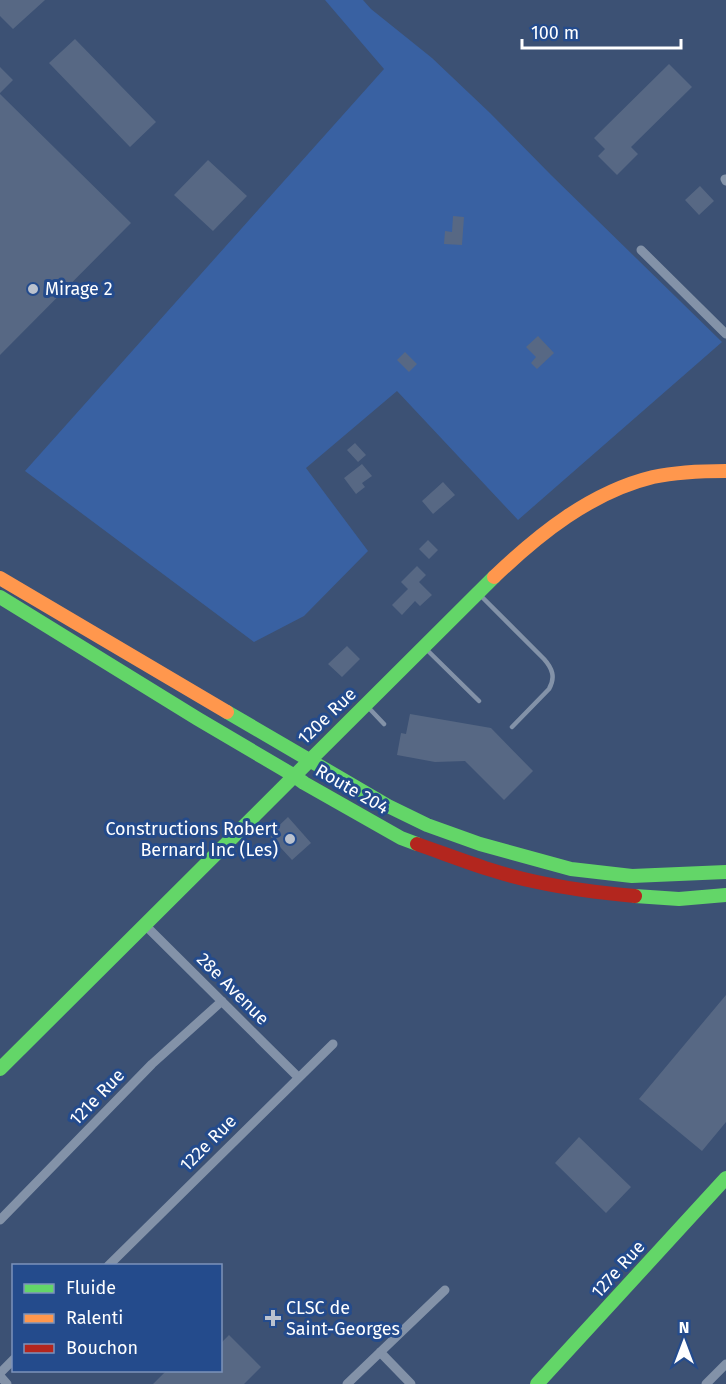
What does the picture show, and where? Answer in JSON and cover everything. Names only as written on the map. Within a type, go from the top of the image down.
[{"type":"main road","name":"120e Rue","points":[[0,1069],[477,592],[547,529],[609,492],[640,481],[674,474],[726,471]]},
{"type":"main road","name":"Route 204","points":[[0,578],[308,760],[388,806],[427,825],[480,844],[571,869],[632,876],[726,872]]},
{"type":"main road","name":"Route 204","points":[[0,597],[304,783],[401,838],[479,866],[536,882],[612,894],[679,899],[726,895]]},
{"type":"main road","name":"127e Rue","points":[[537,1384],[726,1178]]},
{"type":"street","points":[[641,250],[726,334]]},
{"type":"street","name":"28e Avenue","points":[[145,925],[298,1077]]},
{"type":"street","name":"121e Rue","points":[[0,1220],[152,1065],[222,1001]]},
{"type":"street","name":"122e Rue","points":[[110,1264],[333,1044]]},
{"type":"street","points":[[347,1384],[445,1290]]},
{"type":"street","points":[[380,1352],[411,1384]]},
{"type":"street","points":[[8,1384],[0,1375],[12,1361]]},
{"type":"street","points":[[706,1384],[726,1364]]},
{"type":"lane","points":[[477,592],[551,667],[553,682],[512,727]]},
{"type":"lane","points":[[423,646],[479,701]]},
{"type":"lane","points":[[365,705],[384,724]]},
{"type":"shaded area","points":[[325,0],[363,0],[432,58],[722,342],[518,520],[397,391],[306,468],[368,551],[304,616],[254,642],[25,471],[384,69]]},
{"type":"building","points":[[0,0],[45,0],[13,29],[0,16]]},
{"type":"building","points":[[75,39],[156,122],[130,147],[49,63]]},
{"type":"building","points":[[669,64],[692,87],[631,147],[638,154],[617,175],[598,156],[605,149],[594,138]]},
{"type":"building","points":[[0,67],[13,80],[0,93]]},
{"type":"building","name":"Mirage 2","points":[[0,94],[131,223],[0,355]]},
{"type":"building","points":[[208,160],[247,196],[213,231],[174,195]]},
{"type":"building","points":[[700,186],[714,201],[699,215],[685,200]]},
{"type":"building","points":[[453,216],[464,217],[462,245],[444,244],[445,231],[452,232]]},
{"type":"building","points":[[538,336],[554,353],[537,369],[531,363],[536,357],[526,347]]},
{"type":"building","points":[[405,352],[417,364],[409,372],[397,360]]},
{"type":"building","points":[[355,443],[366,455],[358,462],[347,450]]},
{"type":"building","points":[[362,464],[372,476],[362,483],[365,487],[356,494],[344,478]]},
{"type":"building","points":[[443,482],[455,495],[433,514],[422,501]]},
{"type":"building","points":[[428,540],[438,550],[429,559],[419,549]]},
{"type":"building","points":[[417,566],[426,575],[419,582],[432,595],[420,606],[415,601],[402,615],[392,605],[408,589],[401,582]]},
{"type":"building","points":[[347,646],[360,659],[342,677],[328,664]]},
{"type":"building","points":[[410,714],[491,728],[533,771],[504,800],[465,761],[435,762],[397,755],[401,733],[406,734]]},
{"type":"building","name":"Constructions Robert Bernard Inc (Les)","points":[[288,817],[311,843],[292,860],[269,835]]},
{"type":"building","points":[[726,995],[726,1122],[702,1151],[639,1099]]},
{"type":"building","points":[[579,1137],[631,1187],[606,1213],[555,1163]]},
{"type":"building","points":[[229,1335],[261,1367],[244,1384],[153,1384],[165,1372],[222,1372],[222,1342]]},
{"type":"traffic: fast","points":[[0,1069],[494,577]]},
{"type":"traffic: fast","points":[[0,597],[304,783],[401,838],[417,844]]},
{"type":"traffic: fast","points":[[227,712],[388,806],[427,825],[480,844],[571,869],[632,876],[726,872]]},
{"type":"traffic: fast","points":[[635,896],[679,899],[726,895]]},
{"type":"traffic: fast","points":[[537,1384],[726,1178]]},
{"type":"traffic: slow","points":[[494,577],[548,530],[567,516],[608,493],[662,475],[726,471]]},
{"type":"traffic: slow","points":[[0,578],[227,712]]},
{"type":"traffic: jam","points":[[417,844],[522,879],[573,889],[635,896]]},
{"type":"place","name":"Mirage 2","points":[[33,289]]},
{"type":"place","name":"Constructions Robert Bernard Inc (Les)","points":[[290,839]]},
{"type":"place","name":"CLSC de Saint-Georges","points":[[273,1318]]}]
